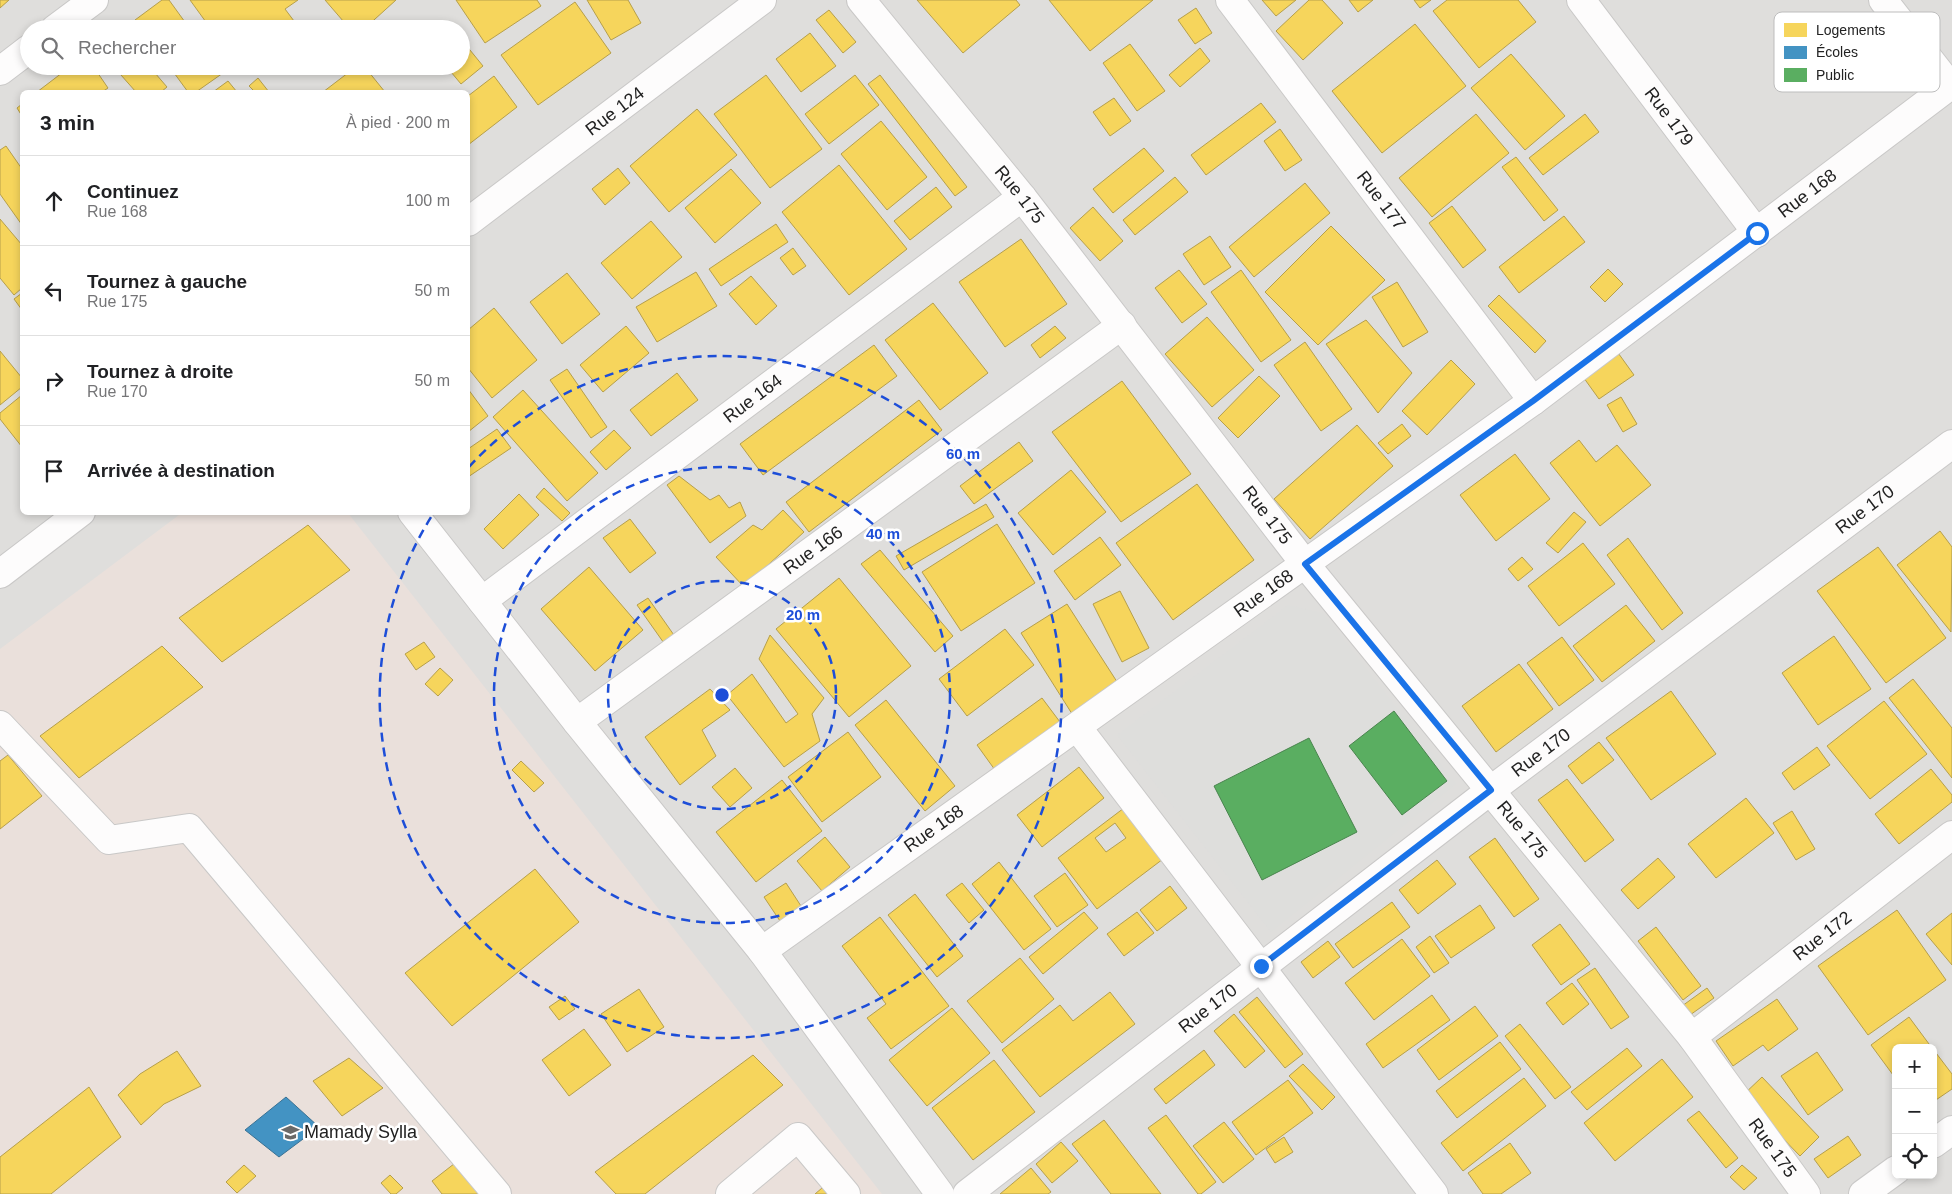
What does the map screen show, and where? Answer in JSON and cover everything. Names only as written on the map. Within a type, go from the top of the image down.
[{"type":"street","points":[[68,20],[94,0]]},
{"type":"street","name":"Rue 124","points":[[470,220],[762,0]]},
{"type":"street","name":"Rue 175","points":[[861,0],[1022,197],[1305,564],[1692,1037],[1806,1194]]},
{"type":"street","name":"Rue 177","points":[[1230,0],[1533,401]]},
{"type":"street","name":"Rue 179","points":[[1581,0],[1757,233]]},
{"type":"street","points":[[1883,0],[1893,12]]},
{"type":"street","points":[[0,70],[20,56]]},
{"type":"street","points":[[1940,71],[1951,85]]},
{"type":"street","name":"Rue 168","points":[[762,951],[1533,401],[1951,85]]},
{"type":"street","name":"Rue 164","points":[[482,601],[1022,197]]},
{"type":"street","name":"Rue 166","points":[[577,722],[1122,325]]},
{"type":"street","name":"Rue 170","points":[[966,1194],[1491,790],[1952,444]]},
{"type":"street","points":[[0,574],[78,515]]},
{"type":"street","points":[[414,515],[577,722],[762,951],[940,1194]]},
{"type":"street","points":[[0,726],[109,840],[189,828],[497,1194]]},
{"type":"street","points":[[1077,727],[1434,1194]]},
{"type":"street","name":"Rue 172","points":[[1692,1037],[1952,835]]},
{"type":"street","points":[[1937,1141],[1952,1130]]},
{"type":"street","points":[[730,1194],[798,1137],[846,1194]]},
{"type":"street","points":[[1863,1194],[1892,1173]]},
{"type":"shaded area","points":[[0,0],[1952,0],[1952,1194],[0,1194]]},
{"type":"shaded area","points":[[179,515],[350,515],[882,1194],[0,1194],[0,649]]},
{"type":"shaded area","points":[[1288,605],[1323,613],[1456,784],[1271,932],[1117,735]]},
{"type":"building: Logements","points":[[0,0],[9,0],[0,8]]},
{"type":"building: Logements","points":[[162,0],[169,0],[183,20],[135,20]]},
{"type":"building: Logements","points":[[190,0],[298,0],[285,9],[293,20],[204,20]]},
{"type":"building: Logements","points":[[325,0],[396,0],[374,20],[342,20]]},
{"type":"building: Logements","points":[[456,0],[537,0],[541,6],[485,43]]},
{"type":"building: Logements","points":[[587,0],[628,0],[641,23],[611,40]]},
{"type":"building: Logements","points":[[917,0],[1016,0],[1020,5],[963,53]]},
{"type":"building: Logements","points":[[1049,0],[1153,0],[1090,51]]},
{"type":"building: Logements","points":[[1262,0],[1296,0],[1276,16]]},
{"type":"building: Logements","points":[[1309,0],[1322,0],[1343,23],[1303,60],[1276,31]]},
{"type":"building: Logements","points":[[1349,0],[1373,0],[1358,12]]},
{"type":"building: Logements","points":[[1414,0],[1431,0],[1420,8]]},
{"type":"building: Logements","points":[[1447,0],[1518,0],[1536,22],[1479,68],[1433,11]]},
{"type":"building: Logements","points":[[575,2],[611,53],[538,105],[501,55]]},
{"type":"building: Logements","points":[[1196,8],[1212,33],[1195,44],[1178,20]]},
{"type":"building: Logements","points":[[829,10],[856,42],[843,53],[816,20]]},
{"type":"building: Logements","points":[[1415,24],[1466,86],[1382,153],[1332,91]]},
{"type":"building: Logements","points":[[810,33],[836,66],[801,92],[776,59]]},
{"type":"building: Logements","points":[[1130,44],[1165,91],[1137,111],[1103,63]]},
{"type":"building: Logements","points":[[1200,48],[1210,61],[1180,87],[1169,75]]},
{"type":"building: Logements","points":[[470,50],[483,66],[461,84],[454,75],[470,75]]},
{"type":"building: Logements","points":[[1511,54],[1565,116],[1525,150],[1471,88]]},
{"type":"building: Logements","points":[[59,75],[99,75],[108,88],[105,90],[40,90]]},
{"type":"building: Logements","points":[[121,75],[157,75],[167,87],[163,90],[134,90]]},
{"type":"building: Logements","points":[[176,75],[220,75],[199,90],[187,90]]},
{"type":"building: Logements","points":[[345,75],[371,75],[383,90],[326,90]]},
{"type":"building: Logements","points":[[766,75],[822,149],[770,188],[714,114]]},
{"type":"building: Logements","points":[[855,75],[879,105],[829,144],[805,114]]},
{"type":"building: Logements","points":[[880,75],[967,187],[955,196],[868,84]]},
{"type":"building: Logements","points":[[494,76],[517,107],[470,143],[470,94]]},
{"type":"building: Logements","points":[[258,78],[267,90],[253,90],[249,86]]},
{"type":"building: Logements","points":[[228,81],[235,90],[216,90]]},
{"type":"building: Logements","points":[[1114,98],[1131,121],[1110,136],[1093,112]]},
{"type":"building: Logements","points":[[1261,103],[1276,122],[1206,175],[1191,155]]},
{"type":"building: Logements","points":[[697,109],[737,155],[669,212],[630,166]]},
{"type":"building: Logements","points":[[1476,114],[1509,153],[1432,217],[1399,178]]},
{"type":"building: Logements","points":[[1585,114],[1599,132],[1543,175],[1529,158]]},
{"type":"building: Logements","points":[[881,121],[927,177],[887,210],[841,154]]},
{"type":"building: Logements","points":[[1280,129],[1302,160],[1285,171],[1264,141]]},
{"type":"building: Logements","points":[[6,146],[20,166],[20,222],[0,194],[0,150]]},
{"type":"building: Logements","points":[[1144,148],[1164,171],[1113,213],[1093,189]]},
{"type":"building: Logements","points":[[1516,157],[1558,210],[1544,221],[1502,167]]},
{"type":"building: Logements","points":[[839,165],[907,249],[849,295],[782,212]]},
{"type":"building: Logements","points":[[618,168],[630,183],[605,205],[592,189]]},
{"type":"building: Logements","points":[[731,169],[761,203],[715,243],[685,208]]},
{"type":"building: Logements","points":[[1175,177],[1188,192],[1135,235],[1123,220]]},
{"type":"building: Logements","points":[[1305,183],[1330,213],[1254,277],[1229,247]]},
{"type":"building: Logements","points":[[936,187],[952,207],[910,240],[894,221]]},
{"type":"building: Logements","points":[[1452,206],[1486,250],[1463,268],[1429,223]]},
{"type":"building: Logements","points":[[1093,207],[1123,241],[1100,261],[1070,228]]},
{"type":"building: Logements","points":[[1564,216],[1585,242],[1519,293],[1499,267]]},
{"type":"building: Logements","points":[[0,219],[20,243],[20,290],[14,295],[0,278]]},
{"type":"building: Logements","points":[[651,221],[682,257],[632,299],[601,263]]},
{"type":"building: Logements","points":[[776,224],[788,242],[721,286],[709,269]]},
{"type":"building: Logements","points":[[1331,226],[1385,280],[1318,345],[1265,292]]},
{"type":"building: Logements","points":[[1210,236],[1231,267],[1204,285],[1183,254]]},
{"type":"building: Logements","points":[[1021,239],[1067,304],[1005,347],[959,282]]},
{"type":"building: Logements","points":[[793,248],[806,266],[793,275],[780,258]]},
{"type":"building: Logements","points":[[1608,269],[1623,284],[1605,302],[1590,287]]},
{"type":"building: Logements","points":[[1179,270],[1207,304],[1182,323],[1155,288]]},
{"type":"building: Logements","points":[[1241,270],[1291,340],[1261,362],[1211,292]]},
{"type":"building: Logements","points":[[696,272],[717,306],[657,342],[636,307]]},
{"type":"building: Logements","points":[[567,273],[600,314],[562,344],[530,302]]},
{"type":"building: Logements","points":[[751,276],[777,306],[756,325],[729,294]]},
{"type":"building: Logements","points":[[1397,282],[1428,332],[1403,347],[1372,297]]},
{"type":"building: Logements","points":[[20,294],[20,307],[14,299]]},
{"type":"building: Logements","points":[[1499,295],[1546,341],[1535,353],[1488,306]]},
{"type":"building: Logements","points":[[933,303],[988,373],[940,410],[885,340]]},
{"type":"building: Logements","points":[[494,308],[537,360],[492,398],[470,370],[470,328]]},
{"type":"building: Logements","points":[[1207,317],[1254,370],[1212,407],[1165,354]]},
{"type":"building: Logements","points":[[1366,320],[1412,373],[1378,413],[1326,344]]},
{"type":"building: Logements","points":[[626,326],[649,353],[603,392],[580,365]]},
{"type":"building: Logements","points":[[1055,326],[1066,338],[1040,358],[1031,345]]},
{"type":"building: Logements","points":[[1305,342],[1352,409],[1321,431],[1274,365]]},
{"type":"building: Logements","points":[[874,345],[897,376],[763,475],[740,444]]},
{"type":"building: Logements","points":[[1616,350],[1634,375],[1599,399],[1581,374]]},
{"type":"building: Logements","points":[[0,351],[20,376],[20,389],[0,405]]},
{"type":"building: Logements","points":[[1451,360],[1475,384],[1427,435],[1402,411]]},
{"type":"building: Logements","points":[[567,369],[607,427],[591,438],[550,380]]},
{"type":"building: Logements","points":[[677,373],[698,400],[651,436],[630,410]]},
{"type":"building: Logements","points":[[1259,376],[1280,396],[1238,438],[1218,418]]},
{"type":"building: Logements","points":[[1122,381],[1191,474],[1121,522],[1052,432]]},
{"type":"building: Logements","points":[[523,390],[598,473],[567,501],[493,417]]},
{"type":"building: Logements","points":[[470,392],[488,416],[470,430]]},
{"type":"building: Logements","points":[[20,397],[20,444],[0,419],[0,413]]},
{"type":"building: Logements","points":[[1621,397],[1637,424],[1623,432],[1607,405]]},
{"type":"building: Logements","points":[[919,400],[942,430],[809,532],[786,502]]},
{"type":"building: Logements","points":[[1402,424],[1411,436],[1388,454],[1378,443]]},
{"type":"building: Logements","points":[[1357,425],[1393,466],[1310,539],[1274,499]]},
{"type":"building: Logements","points":[[497,429],[511,448],[470,476],[470,448]]},
{"type":"building: Logements","points":[[614,430],[631,448],[606,470],[590,452]]},
{"type":"building: Logements","points":[[1579,440],[1596,462],[1617,445],[1651,485],[1600,526],[1550,463]]},
{"type":"building: Logements","points":[[1019,442],[1033,461],[974,504],[960,486]]},
{"type":"building: Logements","points":[[1515,454],[1550,499],[1496,541],[1460,495]]},
{"type":"building: Logements","points":[[1071,470],[1106,512],[1053,555],[1018,513]]},
{"type":"building: Logements","points":[[679,476],[710,500],[719,495],[729,508],[740,502],[746,516],[710,543],[667,485]]},
{"type":"building: Logements","points":[[1197,484],[1254,560],[1173,620],[1116,543]]},
{"type":"building: Logements","points":[[544,488],[570,513],[562,521],[536,497]]},
{"type":"building: Logements","points":[[519,494],[539,515],[503,549],[484,529]]},
{"type":"building: Logements","points":[[986,504],[994,517],[904,570],[896,556]]},
{"type":"building: Logements","points":[[783,510],[804,532],[744,587],[716,557],[753,525],[762,530]]},
{"type":"building: Logements","points":[[1574,512],[1586,522],[1558,553],[1546,543]]},
{"type":"building: Logements","points":[[630,519],[656,553],[630,573],[603,538]]},
{"type":"building: Logements","points":[[997,524],[1035,583],[961,631],[922,572]]},
{"type":"building: Logements","points":[[308,525],[350,570],[222,662],[179,618]]},
{"type":"building: Logements","points":[[1940,531],[1952,547],[1951,632],[1897,565]]},
{"type":"building: Logements","points":[[1100,537],[1121,565],[1075,600],[1054,571]]},
{"type":"building: Logements","points":[[1628,538],[1683,613],[1662,630],[1607,555]]},
{"type":"building: Logements","points":[[1583,543],[1615,584],[1559,626],[1528,586]]},
{"type":"building: Logements","points":[[1878,547],[1946,638],[1886,683],[1817,591]]},
{"type":"building: Logements","points":[[880,550],[953,636],[935,652],[861,564]]},
{"type":"building: Logements","points":[[1522,557],[1533,569],[1518,581],[1508,569]]},
{"type":"building: Logements","points":[[589,567],[643,630],[595,671],[541,609]]},
{"type":"building: Logements","points":[[839,578],[911,666],[849,717],[776,629]]},
{"type":"building: Logements","points":[[1120,591],[1149,648],[1122,662],[1093,604]]},
{"type":"building: Logements","points":[[648,598],[676,638],[666,646],[637,605]]},
{"type":"building: Logements","points":[[1067,604],[1121,688],[1074,717],[1021,633]]},
{"type":"building: Logements","points":[[1626,605],[1655,641],[1602,682],[1573,646]]},
{"type":"building: Logements","points":[[1005,629],[1034,665],[967,716],[939,679]]},
{"type":"building: Logements","points":[[770,635],[824,698],[812,714],[820,741],[784,767],[727,695],[752,674],[786,723],[798,714],[759,659]]},
{"type":"building: Logements","points":[[1834,636],[1871,689],[1818,725],[1782,673]]},
{"type":"building: Logements","points":[[1562,637],[1594,680],[1559,706],[1527,663]]},
{"type":"building: Logements","points":[[424,642],[435,657],[416,670],[405,654]]},
{"type":"building: Logements","points":[[162,646],[203,687],[79,778],[40,736]]},
{"type":"building: Logements","points":[[1519,664],[1553,709],[1496,752],[1462,706]]},
{"type":"building: Logements","points":[[440,668],[453,680],[438,696],[425,684]]},
{"type":"building: Logements","points":[[1913,679],[1952,728],[1952,778],[1889,698]]},
{"type":"building: Logements","points":[[710,689],[730,710],[702,730],[716,756],[680,785],[645,737]]},
{"type":"building: Logements","points":[[1671,691],[1716,754],[1651,800],[1606,738]]},
{"type":"building: Logements","points":[[1042,698],[1060,722],[995,770],[977,745]]},
{"type":"building: Logements","points":[[886,700],[955,786],[925,811],[855,725]]},
{"type":"building: Logements","points":[[1884,701],[1927,754],[1870,799],[1827,746]]},
{"type":"building: Logements","points":[[848,732],[881,777],[822,822],[788,777]]},
{"type":"building: Logements","points":[[1599,742],[1614,760],[1582,784],[1568,766]]},
{"type":"building: Logements","points":[[1817,747],[1830,765],[1794,790],[1782,773]]},
{"type":"building: Logements","points":[[8,755],[42,796],[0,829],[0,761]]},
{"type":"building: Logements","points":[[521,761],[544,783],[534,792],[512,770]]},
{"type":"building: Logements","points":[[1079,767],[1104,798],[1042,847],[1017,815]]},
{"type":"building: Logements","points":[[735,768],[752,788],[730,807],[712,787]]},
{"type":"building: Logements","points":[[1931,769],[1952,795],[1952,802],[1899,844],[1875,814]]},
{"type":"building: Logements","points":[[1567,779],[1614,840],[1585,862],[1538,800]]},
{"type":"building: Logements","points":[[782,780],[822,831],[756,882],[716,832]]},
{"type":"building: Logements","points":[[1746,798],[1774,833],[1716,878],[1688,844]]},
{"type":"building: Logements","points":[[1124,808],[1163,859],[1097,909],[1058,858]],"holes":[[[1115,823],[1126,838],[1106,852],[1095,838]]]},
{"type":"building: Logements","points":[[1792,811],[1815,849],[1796,860],[1773,823]]},
{"type":"building: Logements","points":[[825,837],[850,867],[822,891],[797,861]]},
{"type":"building: Logements","points":[[1495,838],[1539,899],[1514,917],[1469,857]]},
{"type":"building: Logements","points":[[1658,858],[1675,877],[1638,909],[1621,890]]},
{"type":"building: Logements","points":[[1437,860],[1456,884],[1418,914],[1399,890]]},
{"type":"building: Logements","points":[[999,862],[1051,929],[1024,950],[972,884]]},
{"type":"building: Logements","points":[[535,869],[579,922],[452,1026],[405,973]]},
{"type":"building: Logements","points":[[1065,873],[1088,905],[1057,927],[1034,896]]},
{"type":"building: Logements","points":[[786,883],[801,906],[780,921],[764,897]]},
{"type":"building: Logements","points":[[962,883],[984,910],[969,923],[946,895]]},
{"type":"building: Logements","points":[[1170,886],[1187,908],[1157,931],[1140,910]]},
{"type":"building: Logements","points":[[915,894],[963,956],[937,977],[888,915]]},
{"type":"building: Logements","points":[[1392,902],[1410,927],[1353,968],[1335,944]]},
{"type":"building: Logements","points":[[1480,905],[1495,928],[1451,958],[1435,936]]},
{"type":"building: Logements","points":[[1897,910],[1946,980],[1868,1035],[1818,966]]},
{"type":"building: Logements","points":[[1084,912],[1098,928],[1043,974],[1029,957]]},
{"type":"building: Logements","points":[[1137,912],[1154,933],[1124,956],[1107,934]]},
{"type":"building: Logements","points":[[1952,913],[1952,965],[1926,934]]},
{"type":"building: Logements","points":[[880,917],[949,1006],[891,1049],[867,1018],[886,1004],[842,946]]},
{"type":"building: Logements","points":[[1560,924],[1590,964],[1561,985],[1532,945]]},
{"type":"building: Logements","points":[[1656,927],[1701,986],[1683,1000],[1638,941]]},
{"type":"building: Logements","points":[[1430,936],[1449,963],[1434,973],[1416,947]]},
{"type":"building: Logements","points":[[1402,939],[1430,976],[1374,1020],[1345,983]]},
{"type":"building: Logements","points":[[1328,941],[1340,957],[1313,978],[1301,962]]},
{"type":"building: Logements","points":[[1020,958],[1054,999],[1002,1043],[967,1001]]},
{"type":"building: Logements","points":[[1595,968],[1629,1017],[1611,1029],[1577,980]]},
{"type":"building: Logements","points":[[1572,983],[1589,1004],[1563,1025],[1546,1003]]},
{"type":"building: Logements","points":[[1707,988],[1714,998],[1690,1015],[1682,1006]]},
{"type":"building: Logements","points":[[639,989],[664,1027],[627,1052],[601,1014]]},
{"type":"building: Logements","points":[[1110,992],[1135,1024],[1040,1097],[1002,1050],[1060,1005],[1073,1021]]},
{"type":"building: Logements","points":[[1432,995],[1450,1020],[1383,1068],[1366,1044]]},
{"type":"building: Logements","points":[[565,996],[575,1009],[559,1020],[549,1007]]},
{"type":"building: Logements","points":[[1257,997],[1303,1054],[1285,1068],[1239,1012]]},
{"type":"building: Logements","points":[[1777,999],[1798,1029],[1768,1051],[1763,1045],[1733,1066],[1716,1041]]},
{"type":"building: Logements","points":[[1475,1006],[1498,1036],[1439,1080],[1417,1050]]},
{"type":"building: Logements","points":[[952,1008],[990,1053],[927,1106],[889,1060]]},
{"type":"building: Logements","points":[[1234,1014],[1265,1051],[1245,1068],[1214,1031]]},
{"type":"building: Logements","points":[[1909,1017],[1929,1044],[1892,1044],[1892,1074],[1871,1045]]},
{"type":"building: Logements","points":[[1520,1024],[1571,1087],[1555,1099],[1505,1036]]},
{"type":"building: Logements","points":[[584,1029],[611,1065],[569,1096],[542,1060]]},
{"type":"building: Logements","points":[[1500,1042],[1521,1069],[1457,1118],[1436,1091]]},
{"type":"building: Logements","points":[[1627,1048],[1642,1066],[1587,1110],[1571,1092]]},
{"type":"building: Logements","points":[[1204,1050],[1215,1065],[1166,1104],[1154,1089]]},
{"type":"building: Logements","points":[[177,1051],[201,1086],[164,1104],[141,1125],[118,1095],[140,1074]]},
{"type":"building: Logements","points":[[1817,1052],[1843,1090],[1808,1115],[1781,1076]]},
{"type":"building: Logements","points":[[1937,1054],[1952,1074],[1952,1089],[1937,1099]]},
{"type":"building: Logements","points":[[753,1055],[783,1085],[645,1194],[616,1194],[595,1172]]},
{"type":"building: Logements","points":[[349,1058],[383,1088],[342,1116],[313,1081]]},
{"type":"building: Logements","points":[[1662,1059],[1693,1097],[1615,1161],[1584,1123]]},
{"type":"building: Logements","points":[[994,1060],[1035,1112],[973,1160],[932,1108]]},
{"type":"building: Logements","points":[[1303,1064],[1335,1097],[1322,1110],[1289,1076]]},
{"type":"building: Logements","points":[[1762,1077],[1819,1137],[1800,1156],[1742,1096]]},
{"type":"building: Logements","points":[[1524,1078],[1546,1106],[1463,1171],[1441,1143]]},
{"type":"building: Logements","points":[[1288,1080],[1313,1113],[1256,1155],[1232,1122]]},
{"type":"building: Logements","points":[[89,1087],[121,1137],[51,1194],[0,1194],[0,1157]]},
{"type":"building: Logements","points":[[1699,1111],[1738,1158],[1726,1168],[1687,1120]]},
{"type":"building: Logements","points":[[1166,1115],[1216,1182],[1201,1194],[1198,1194],[1148,1128]]},
{"type":"building: Logements","points":[[1104,1120],[1161,1194],[1111,1194],[1072,1144]]},
{"type":"building: Logements","points":[[1224,1122],[1254,1159],[1223,1183],[1193,1146]]},
{"type":"building: Logements","points":[[1848,1136],[1861,1155],[1828,1178],[1814,1159]]},
{"type":"building: Logements","points":[[1284,1137],[1293,1152],[1275,1163],[1266,1149]]},
{"type":"building: Logements","points":[[1061,1142],[1078,1161],[1052,1183],[1036,1164]]},
{"type":"building: Logements","points":[[1510,1143],[1531,1173],[1501,1194],[1483,1194],[1468,1173]]},
{"type":"building: Logements","points":[[468,1153],[483,1194],[442,1194],[432,1181]]},
{"type":"building: Logements","points":[[244,1165],[256,1176],[237,1193],[226,1182]]},
{"type":"building: Logements","points":[[1742,1165],[1757,1178],[1744,1190],[1730,1177]]},
{"type":"building: Logements","points":[[1031,1168],[1051,1192],[1048,1194],[1000,1194]]},
{"type":"building: Logements","points":[[390,1175],[403,1188],[396,1194],[391,1194],[381,1183]]},
{"type":"building: Logements","points":[[829,1182],[839,1194],[815,1194]]},
{"type":"building: Écoles","points":[[286,1097],[319,1127],[279,1157],[245,1130]]},
{"type":"building: Public","points":[[1394,711],[1447,781],[1402,815],[1349,746]]},
{"type":"building: Public","points":[[1309,738],[1357,832],[1262,880],[1214,786]]},
{"type":"place","name":"Mamady Sylla","points":[[290,1132]]},
{"type":"route","points":[[1261,966],[1491,790],[1305,564],[1533,401],[1757,233]]}]
